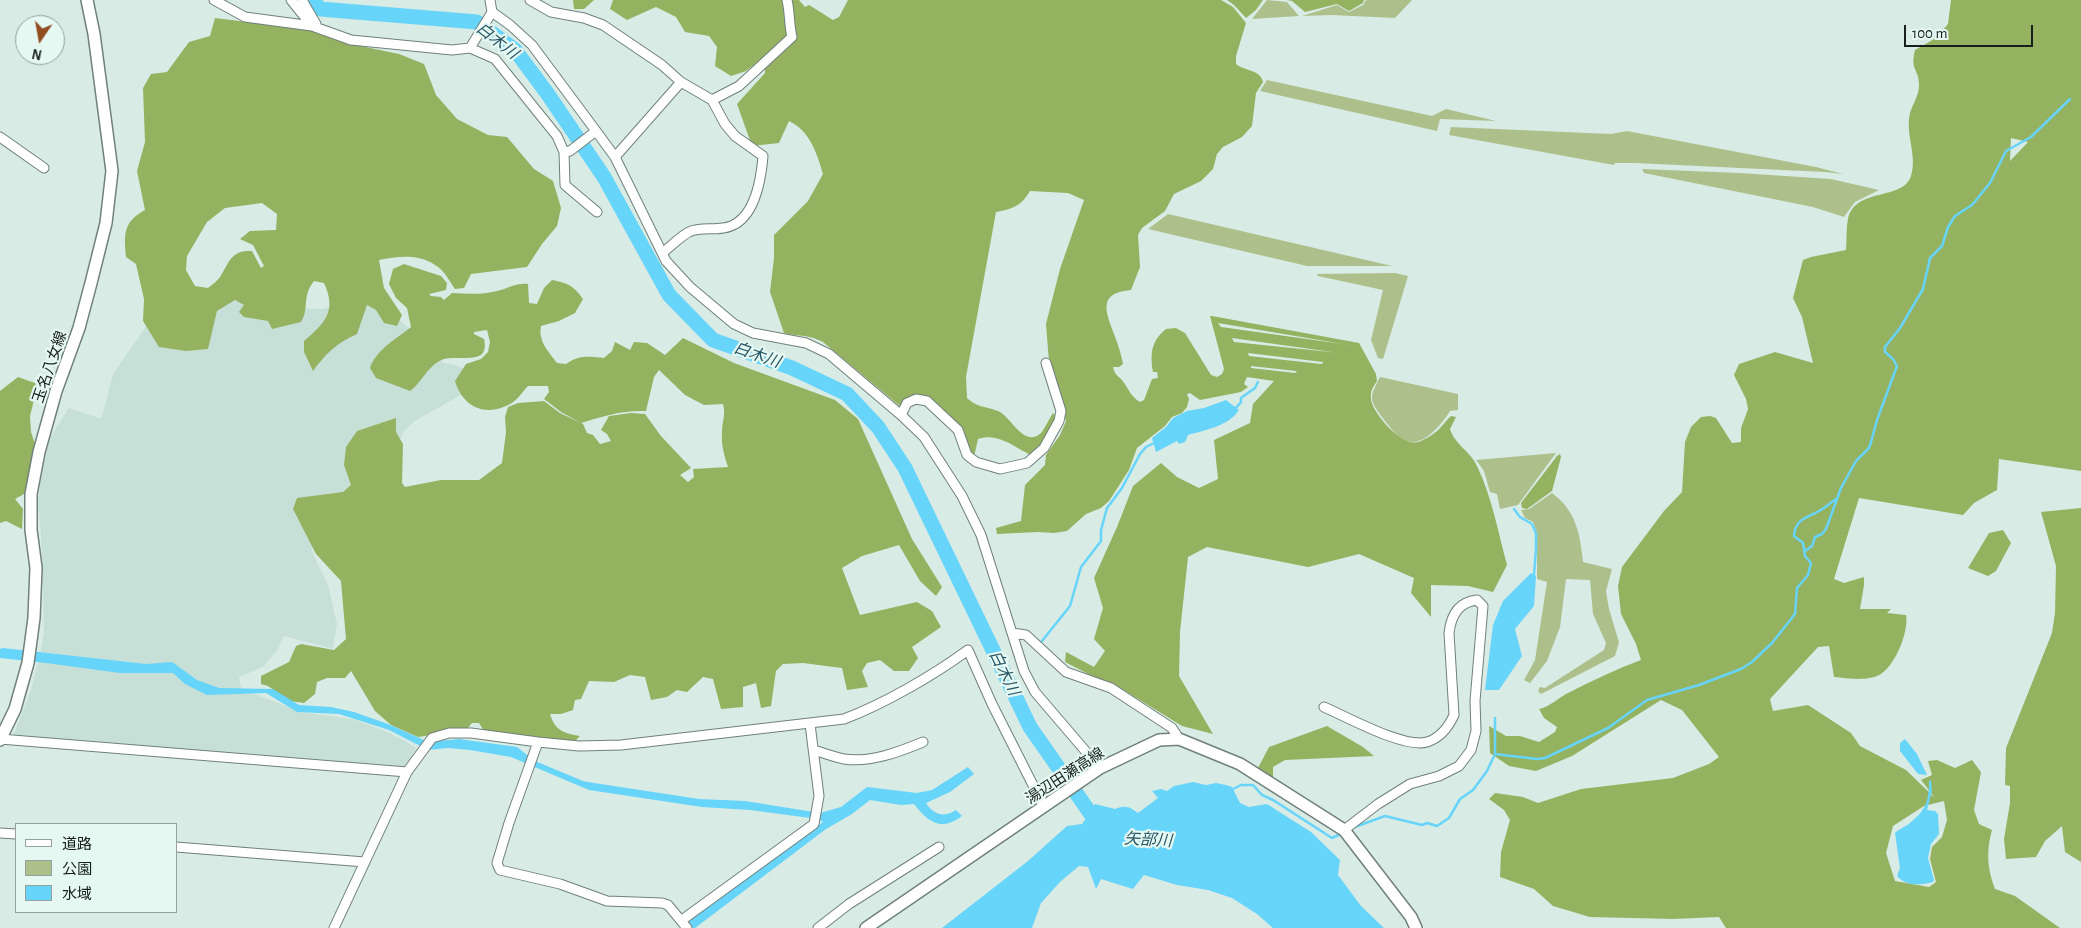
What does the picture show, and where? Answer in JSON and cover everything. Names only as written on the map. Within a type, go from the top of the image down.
[{"type":"main road","name":"玉名八女線","points":[[0,740],[15,709],[30,650],[34,618],[36,568],[31,530],[31,494],[56,391],[79,328],[106,223],[112,171],[94,34],[87,0]]},
{"type":"main road","name":"湯辺田瀬高線","points":[[866,928],[1096,771],[1159,740],[1179,738]]},
{"type":"main road","points":[[1179,738],[1240,764],[1344,830],[1411,917],[1416,928]]},
{"type":"street","points":[[214,0],[245,17],[315,27],[351,40],[452,50],[470,48],[495,59],[557,136],[567,152],[565,186],[597,212]]},
{"type":"street","points":[[291,0],[315,27]]},
{"type":"street","points":[[302,0],[315,27]]},
{"type":"street","points":[[470,48],[490,16],[490,0]]},
{"type":"street","points":[[530,0],[551,12],[584,18],[603,25],[662,65],[682,82],[712,100],[725,124],[735,136],[763,156],[755,196],[750,208],[743,217],[732,226],[688,232],[662,253]]},
{"type":"street","points":[[712,100],[739,86],[792,37],[787,0]]},
{"type":"street","points":[[490,16],[510,25],[532,45],[596,131],[615,157],[666,262],[690,287],[734,324],[753,333],[806,344],[829,354],[924,437],[975,520],[1024,671],[1034,692],[1096,771]]},
{"type":"street","points":[[615,157],[682,82]]},
{"type":"street","points":[[567,152],[596,131]]},
{"type":"street","points":[[0,137],[44,168]]},
{"type":"street","points":[[901,415],[907,403],[916,399],[927,401],[958,430],[966,455],[976,462],[1000,469],[1027,463],[1044,448],[1062,411],[1046,363]]},
{"type":"street","points":[[1324,707],[1386,735],[1412,743],[1427,742],[1440,734],[1449,725],[1454,715],[1449,633],[1450,621],[1457,609],[1466,602],[1477,600],[1483,606],[1475,701],[1476,730],[1471,750],[1459,766],[1439,776],[1410,784],[1378,804],[1344,830]]},
{"type":"street","points":[[1012,633],[1026,635],[1066,672],[1111,688],[1172,728],[1179,738]]},
{"type":"street","points":[[334,928],[407,772],[432,738],[449,733],[472,733],[579,746],[621,745],[844,719],[868,710],[953,661],[968,650],[992,704],[1044,807]]},
{"type":"street","points":[[538,742],[497,863],[500,870],[560,884],[607,901],[662,903],[668,905],[685,924],[814,824],[819,796],[810,724]]},
{"type":"street","points":[[0,740],[407,772]]},
{"type":"street","points":[[814,750],[844,759],[862,759],[883,756],[923,742]]},
{"type":"street","points":[[0,833],[15,834]]},
{"type":"street","points":[[178,847],[365,862]]},
{"type":"street","points":[[818,928],[849,904],[939,847]]},
{"type":"shaded area","points":[[388,294],[400,320],[444,363],[455,365],[489,379],[415,421],[404,431],[397,445],[397,477],[318,509],[312,551],[328,585],[337,624],[333,649],[284,636],[278,649],[263,667],[239,677],[242,693],[254,694],[301,712],[352,719],[385,731],[405,741],[416,748],[406,766],[394,767],[13,736],[31,690],[44,630],[42,550],[38,501],[41,476],[51,436],[69,408],[99,418],[102,417],[113,374],[145,328],[194,303],[231,295],[265,307],[321,309],[353,304]]},
{"type":"green space","points":[[573,0],[594,0],[584,9],[574,9]]},
{"type":"green space","points":[[613,0],[786,0],[791,36],[746,71],[731,76],[715,66],[717,47],[709,36],[685,32],[676,17],[656,7],[627,20],[610,9]]},
{"type":"green space","points":[[788,0],[799,0],[805,7],[809,5],[833,20],[839,17],[848,0],[1221,0],[1233,7],[1246,23],[1236,56],[1236,64],[1259,75],[1263,82],[1256,93],[1252,126],[1242,137],[1223,147],[1217,154],[1213,169],[1201,181],[1174,194],[1165,211],[1142,228],[1138,235],[1140,267],[1131,290],[1113,295],[1107,304],[1108,317],[1123,364],[1119,367],[1113,367],[1116,375],[1134,397],[1140,402],[1144,400],[1152,379],[1158,378],[1157,372],[1153,372],[1152,365],[1153,348],[1157,338],[1166,329],[1176,328],[1185,333],[1211,375],[1217,377],[1222,374],[1224,369],[1210,316],[1359,343],[1376,374],[1377,381],[1371,394],[1373,405],[1382,420],[1396,434],[1411,442],[1418,442],[1437,431],[1451,416],[1456,417],[1450,429],[1452,435],[1474,461],[1482,478],[1491,502],[1507,565],[1493,592],[1468,586],[1431,585],[1431,617],[1411,593],[1414,578],[1359,554],[1308,567],[1207,547],[1188,557],[1180,632],[1179,676],[1213,734],[1182,726],[1117,686],[1065,662],[1066,652],[1094,667],[1105,651],[1094,639],[1103,608],[1094,578],[1133,486],[1161,463],[1177,477],[1199,488],[1218,479],[1214,440],[1250,423],[1253,404],[1274,381],[1247,377],[1244,384],[1248,387],[1241,392],[1200,400],[1190,393],[1187,394],[1189,399],[1187,407],[1182,413],[1172,417],[1165,426],[1137,448],[1129,470],[1109,501],[1101,508],[1086,514],[1067,531],[997,534],[996,528],[1021,521],[1025,485],[1045,465],[1046,455],[1060,435],[1066,421],[1049,362],[1046,324],[1060,269],[1084,200],[1068,193],[1030,191],[1016,206],[996,212],[966,377],[967,398],[978,405],[1003,414],[1018,430],[1029,437],[1035,437],[1041,433],[1053,413],[1059,419],[1038,458],[1009,443],[986,437],[978,439],[974,457],[967,452],[963,434],[926,399],[901,407],[823,342],[817,339],[784,333],[770,292],[774,258],[774,235],[808,201],[823,174],[812,143],[796,125],[789,121],[779,143],[752,146],[737,104],[765,73],[765,65],[794,37]],"holes":[[[1218,323],[1344,344],[1221,327]],[[1232,338],[1336,353],[1234,342]],[[1248,353],[1323,363],[1321,364],[1249,356]],[[1251,366],[1297,371],[1295,373],[1251,368]]]},
{"type":"green space","points":[[1227,0],[1263,0],[1256,10],[1246,18]]},
{"type":"green space","points":[[1267,0],[1287,2],[1299,16],[1252,19]]},
{"type":"green space","points":[[1287,0],[1364,0],[1363,3],[1349,11],[1337,4],[1305,12],[1292,1]]},
{"type":"green space","points":[[1366,0],[1412,0],[1395,18],[1332,15],[1302,16],[1337,5],[1349,12],[1363,5]]},
{"type":"green space","points":[[1951,0],[2081,0],[2081,471],[1999,459],[1997,490],[1974,503],[1963,515],[1859,498],[1834,579],[1844,583],[1864,577],[1860,609],[1891,609],[1887,613],[1906,615],[1905,630],[1900,647],[1892,663],[1881,674],[1870,678],[1858,679],[1834,677],[1829,646],[1818,647],[1770,699],[1773,711],[1808,705],[1851,733],[1860,746],[1906,770],[1935,798],[1921,780],[1932,775],[1928,761],[1937,760],[1955,768],[1972,760],[1981,772],[1974,810],[1979,824],[1992,830],[1988,860],[1995,889],[2015,896],[2060,928],[1726,928],[1719,917],[1673,919],[1590,917],[1553,906],[1534,889],[1500,877],[1501,852],[1510,820],[1504,810],[1489,799],[1495,793],[1523,797],[1538,803],[1581,789],[1673,778],[1709,764],[1719,757],[1682,710],[1661,700],[1572,756],[1536,771],[1509,766],[1490,753],[1489,726],[1506,736],[1520,736],[1539,742],[1555,732],[1557,727],[1544,718],[1539,709],[1587,683],[1641,660],[1636,644],[1621,614],[1618,586],[1622,567],[1664,511],[1682,492],[1685,442],[1691,427],[1701,417],[1710,416],[1716,418],[1732,443],[1741,442],[1741,428],[1748,409],[1746,399],[1734,375],[1739,364],[1775,352],[1813,363],[1802,317],[1793,298],[1803,260],[1846,250],[1847,223],[1852,209],[1860,202],[1869,198],[1899,189],[1906,184],[1911,176],[1913,162],[1909,119],[1919,88],[1913,61],[1915,50],[1936,38],[1948,24]],"holes":[[[2011,138],[2028,142],[2010,161]],[[1944,801],[1947,820],[1942,837],[1932,847],[1930,859],[1936,882],[1929,887],[1895,881],[1886,853],[1893,826],[1924,806]]]},
{"type":"green space","points":[[215,18],[311,30],[356,45],[399,54],[424,64],[436,95],[457,119],[488,135],[507,137],[534,169],[553,181],[561,208],[557,226],[527,267],[471,274],[464,288],[455,289],[441,269],[424,259],[394,257],[379,260],[384,288],[402,315],[397,326],[384,323],[376,310],[367,305],[357,334],[333,349],[313,371],[304,352],[304,341],[323,322],[329,309],[328,293],[324,283],[314,281],[308,292],[304,317],[301,322],[272,329],[268,321],[244,317],[239,312],[244,305],[235,300],[217,311],[208,349],[186,351],[159,347],[143,321],[144,299],[136,264],[126,257],[125,249],[125,235],[129,224],[132,219],[145,210],[137,171],[145,142],[143,88],[151,74],[167,72],[189,42],[210,36]],"holes":[[[262,203],[277,214],[276,230],[250,231],[240,239],[253,245],[264,266],[261,268],[252,251],[240,252],[229,261],[220,277],[208,288],[195,286],[186,270],[187,256],[207,222],[225,208]]]},
{"type":"green space","points":[[1267,80],[1432,116],[1446,109],[1496,121],[1440,119],[1437,131],[1260,91]]},
{"type":"green space","points":[[1451,127],[1611,134],[1627,131],[1816,167],[1843,174],[1635,163],[1615,163],[1614,165],[1449,135]]},
{"type":"green space","points":[[1642,169],[1831,179],[1879,190],[1855,202],[1844,217],[1813,207],[1644,173]]},
{"type":"green space","points":[[1168,214],[1392,266],[1307,266],[1148,229]]},
{"type":"green space","points":[[404,264],[441,276],[447,283],[446,290],[429,294],[441,297],[444,300],[452,293],[489,293],[528,284],[529,303],[537,304],[544,288],[552,280],[570,286],[583,299],[575,313],[559,321],[541,326],[540,331],[542,341],[557,363],[566,364],[584,357],[604,358],[612,351],[615,342],[630,350],[634,342],[647,343],[665,355],[683,338],[734,363],[835,400],[858,419],[912,539],[942,587],[936,596],[920,581],[899,545],[862,556],[842,568],[860,615],[917,602],[932,611],[941,627],[912,647],[918,658],[909,671],[894,671],[880,660],[867,663],[862,671],[868,687],[847,690],[842,668],[803,663],[783,664],[776,671],[771,706],[761,708],[756,683],[743,687],[743,707],[721,709],[713,679],[703,677],[687,692],[677,690],[667,697],[651,700],[645,677],[630,675],[614,682],[589,681],[581,699],[575,700],[573,710],[561,714],[550,714],[557,728],[569,734],[580,736],[575,741],[541,740],[484,731],[479,723],[472,723],[466,730],[418,737],[391,725],[375,711],[351,671],[345,678],[327,678],[317,682],[315,694],[304,703],[290,701],[268,686],[261,684],[261,676],[289,662],[296,646],[301,644],[334,650],[346,639],[341,581],[316,554],[293,509],[297,498],[343,492],[351,485],[344,465],[346,447],[357,431],[396,418],[396,432],[403,444],[402,483],[405,487],[441,480],[479,480],[502,463],[506,432],[505,417],[508,407],[518,403],[544,401],[560,413],[583,424],[587,433],[593,435],[600,444],[611,441],[607,434],[601,430],[609,416],[631,413],[645,414],[661,436],[691,468],[680,475],[688,482],[694,477],[693,469],[728,467],[722,441],[723,404],[704,405],[685,395],[659,370],[654,377],[646,411],[621,413],[605,416],[581,423],[561,412],[544,399],[549,392],[548,386],[528,386],[512,403],[494,410],[477,408],[470,404],[464,398],[455,381],[466,364],[481,359],[488,352],[490,342],[487,330],[474,332],[474,334],[484,339],[485,348],[482,354],[469,358],[448,358],[438,362],[429,369],[410,391],[376,378],[370,368],[377,356],[387,345],[411,327],[407,308],[396,298],[389,284],[393,269]]},
{"type":"green space","points":[[1395,273],[1408,276],[1383,359],[1378,358],[1371,340],[1383,290],[1318,276],[1317,274]]},
{"type":"green space","points":[[18,377],[35,383],[37,388],[30,416],[31,432],[35,444],[29,483],[24,494],[15,499],[23,509],[22,529],[6,521],[0,523],[0,391]]},
{"type":"green space","points":[[1380,377],[1458,394],[1458,410],[1450,411],[1437,428],[1425,438],[1411,442],[1405,440],[1392,429],[1373,404],[1373,392]]},
{"type":"green space","points":[[1556,453],[1518,505],[1500,509],[1497,494],[1490,492],[1484,471],[1476,460]]},
{"type":"green space","points":[[1560,454],[1561,457],[1552,491],[1527,509],[1522,508],[1521,503]]},
{"type":"green space","points":[[1552,493],[1567,507],[1572,515],[1578,532],[1583,562],[1612,569],[1606,591],[1609,609],[1619,642],[1615,656],[1541,694],[1538,691],[1540,687],[1545,688],[1604,650],[1606,643],[1593,614],[1590,580],[1566,579],[1560,627],[1547,661],[1530,683],[1524,680],[1535,660],[1547,582],[1537,579],[1537,533],[1533,522],[1525,518],[1521,510],[1529,509]]},
{"type":"green space","points":[[2081,508],[2081,862],[2065,852],[2062,826],[2045,841],[2036,857],[2006,859],[2004,839],[2010,803],[2010,786],[2005,785],[2006,748],[2052,633],[2055,613],[2056,566],[2041,512]]},
{"type":"green space","points":[[2003,530],[2011,543],[1996,571],[1988,576],[1968,568],[1989,533]]},
{"type":"green space","points":[[1327,726],[1363,747],[1374,756],[1285,760],[1273,767],[1273,779],[1257,770],[1269,747]]},
{"type":"water","points":[[1226,400],[1239,410],[1229,420],[1216,427],[1188,435],[1185,442],[1179,444],[1177,441],[1156,452],[1152,438],[1166,427],[1173,418],[1187,411],[1204,408]]},
{"type":"water","points":[[1531,573],[1536,576],[1534,606],[1515,629],[1522,656],[1499,690],[1485,690],[1493,625],[1503,601]]},
{"type":"water","points":[[0,649],[146,664],[172,662],[197,680],[219,688],[273,689],[299,705],[331,707],[354,712],[424,740],[459,739],[517,747],[535,761],[583,781],[699,799],[745,801],[820,813],[841,807],[867,787],[917,793],[932,790],[968,767],[974,774],[950,792],[926,803],[932,810],[940,814],[947,814],[956,810],[962,816],[954,821],[941,824],[935,823],[924,816],[914,804],[901,805],[870,800],[852,814],[826,829],[695,928],[680,928],[823,822],[818,819],[750,810],[702,807],[589,790],[511,757],[448,748],[428,750],[389,730],[339,714],[297,712],[266,693],[207,695],[185,684],[173,673],[120,673],[0,658]]},
{"type":"water","points":[[1905,739],[1917,754],[1927,775],[1918,774],[1900,751],[1900,743]]},
{"type":"water","points":[[1931,780],[1932,791],[1927,810],[1935,811],[1938,814],[1939,834],[1931,844],[1928,858],[1934,880],[1933,882],[1923,884],[1909,884],[1897,876],[1900,868],[1895,833],[1916,818],[1923,809],[1926,804],[1929,781]]},
{"type":"water","name":"矢部川","points":[[1193,782],[1206,785],[1216,783],[1232,787],[1240,803],[1249,807],[1267,804],[1311,832],[1340,860],[1338,875],[1361,906],[1384,928],[1273,928],[1257,914],[1232,898],[1208,890],[1177,885],[1144,875],[1133,889],[1101,879],[1096,889],[1088,867],[1079,866],[1061,881],[1041,903],[1032,928],[942,928],[1028,861],[1067,826],[1082,824],[1095,804],[1115,809],[1127,807],[1138,813],[1158,798],[1152,791],[1161,789],[1167,791],[1174,786]]},
{"type":"waterway","name":"白木川","points":[[313,0],[320,9],[477,22],[515,50],[547,93],[604,177],[669,295],[713,340],[792,368],[847,394],[878,427],[905,468],[1030,727],[1102,830]]},
{"type":"waterway","points":[[1805,551],[1812,546],[1815,537],[1822,534],[1826,529],[1841,488],[1856,461],[1869,448],[1897,366],[1893,359],[1885,352],[1885,347],[1900,328],[1923,289],[1930,258],[1942,246],[1948,227],[1955,216],[1972,205],[1990,183],[2006,151],[2031,137],[2070,99]]},
{"type":"waterway","points":[[1235,409],[1241,402],[1241,398],[1255,388],[1258,382]]},
{"type":"waterway","points":[[1042,641],[1070,606],[1081,567],[1101,541],[1101,530],[1107,508],[1122,488],[1140,454],[1146,447],[1156,442]]},
{"type":"waterway","points":[[1352,828],[1385,816],[1422,825],[1427,823],[1437,826],[1449,818],[1460,799],[1473,790],[1487,771],[1495,754],[1537,759],[1545,758],[1608,728],[1647,700],[1699,685],[1741,669],[1752,662],[1772,643],[1795,614],[1797,588],[1808,575],[1811,563],[1805,556],[1803,543],[1794,536],[1799,522],[1836,499]]},
{"type":"waterway","points":[[1514,509],[1520,517],[1532,524],[1536,533],[1534,575]]},
{"type":"waterway","points":[[1495,718],[1495,754]]},
{"type":"waterway","points":[[1233,789],[1241,785],[1253,785],[1262,795],[1332,838],[1343,833]]}]
